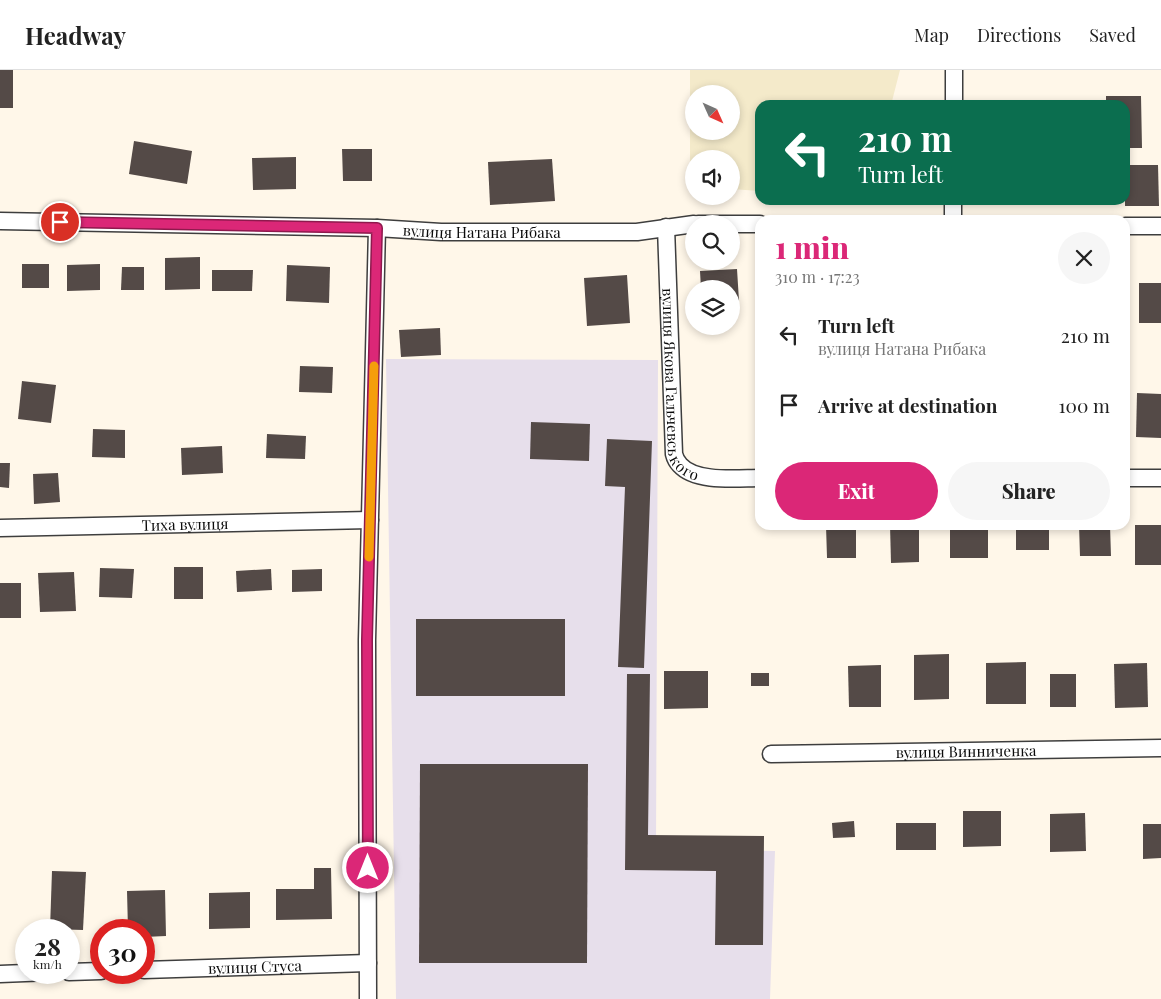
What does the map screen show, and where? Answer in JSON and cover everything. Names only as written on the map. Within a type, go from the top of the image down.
[{"type":"street","points":[[954,70],[954,100]]},
{"type":"street","name":"вулиця Натана Рибака","points":[[0,221],[377,228],[442,232],[637,232],[685,225]]},
{"type":"street","points":[[740,224],[755,224]]},
{"type":"street","points":[[1130,226],[1161,226]]},
{"type":"street","name":"вулиця Якова Гальчевського","points":[[666,227],[674,454],[680,465],[689,472],[716,478],[755,478]]},
{"type":"street","points":[[368,999],[367,640],[377,228]]},
{"type":"street","points":[[1130,478],[1161,478]]},
{"type":"street","name":"Тиха вулиця","points":[[0,528],[370,520]]},
{"type":"street","name":"вулиця Винниченка","points":[[771,754],[1161,748]]},
{"type":"street","name":"вулиця Стуса","points":[[155,970],[368,963]]},
{"type":"street","points":[[0,974],[15,973]]},
{"type":"shaded area","points":[[690,70],[900,70],[892,100],[755,100],[755,191],[740,190],[740,150],[690,150],[690,140],[740,140],[740,85],[690,85]]},
{"type":"shaded area","points":[[386,359],[658,360],[656,848],[775,851],[770,999],[396,999]]},
{"type":"building","points":[[0,70],[13,70],[13,108],[0,108]]},
{"type":"building","points":[[1106,96],[1141,96],[1142,148],[1130,148],[1130,100],[1106,100]]},
{"type":"building","points":[[134,141],[192,151],[187,184],[129,174]]},
{"type":"building","points":[[342,149],[372,149],[372,181],[343,181]]},
{"type":"building","points":[[296,157],[296,189],[253,190],[252,158]]},
{"type":"building","points":[[552,159],[555,201],[490,205],[488,162]]},
{"type":"building","points":[[1130,165],[1158,165],[1159,206],[1125,206],[1130,205]]},
{"type":"building","points":[[200,257],[200,289],[165,290],[165,258]]},
{"type":"building","points":[[22,264],[49,264],[49,288],[22,288]]},
{"type":"building","points":[[100,264],[100,290],[67,291],[67,265]]},
{"type":"building","points":[[287,265],[330,267],[329,303],[286,301]]},
{"type":"building","points":[[122,267],[144,267],[144,290],[121,290]]},
{"type":"building","points":[[212,270],[253,270],[252,291],[212,291]]},
{"type":"building","points":[[737,270],[738,280],[700,280],[700,271]]},
{"type":"building","points":[[627,275],[630,323],[587,326],[584,278]]},
{"type":"building","points":[[1139,283],[1161,283],[1161,323],[1139,323]]},
{"type":"building","points":[[440,328],[441,355],[401,357],[399,330]]},
{"type":"building","points":[[300,366],[333,367],[332,393],[299,392]]},
{"type":"building","points":[[22,381],[56,385],[51,423],[18,419]]},
{"type":"building","points":[[1137,393],[1161,394],[1161,438],[1136,437]]},
{"type":"building","points":[[531,422],[590,424],[589,461],[530,459]]},
{"type":"building","points":[[93,429],[125,430],[125,458],[92,457]]},
{"type":"building","points":[[267,434],[306,436],[305,459],[266,458]]},
{"type":"building","points":[[607,439],[652,441],[644,668],[618,667],[625,487],[605,486]]},
{"type":"building","points":[[222,446],[223,473],[182,475],[181,448]]},
{"type":"building","points":[[0,463],[10,463],[9,488],[0,487]]},
{"type":"building","points":[[58,473],[60,502],[34,504],[33,474]]},
{"type":"building","points":[[1135,525],[1161,525],[1161,565],[1135,565]]},
{"type":"building","points":[[826,530],[856,530],[856,558],[827,558]]},
{"type":"building","points":[[890,530],[919,530],[919,562],[891,563]]},
{"type":"building","points":[[950,530],[988,530],[988,558],[950,558]]},
{"type":"building","points":[[1016,530],[1049,530],[1049,550],[1016,550]]},
{"type":"building","points":[[1079,530],[1110,530],[1111,556],[1080,556]]},
{"type":"building","points":[[174,567],[203,567],[203,599],[174,599]]},
{"type":"building","points":[[100,568],[134,569],[132,598],[99,597]]},
{"type":"building","points":[[271,569],[272,590],[237,592],[236,571]]},
{"type":"building","points":[[322,569],[322,591],[292,592],[292,570]]},
{"type":"building","points":[[74,572],[76,611],[40,612],[38,573]]},
{"type":"building","points":[[0,583],[21,583],[21,618],[0,618]]},
{"type":"building","points":[[416,619],[565,619],[565,696],[416,696]]},
{"type":"building","points":[[949,654],[949,699],[914,700],[914,655]]},
{"type":"building","points":[[1026,662],[1026,704],[986,704],[986,663]]},
{"type":"building","points":[[1147,663],[1148,707],[1115,708],[1114,664]]},
{"type":"building","points":[[881,665],[881,707],[849,707],[848,666]]},
{"type":"building","points":[[664,671],[708,671],[708,708],[664,709]]},
{"type":"building","points":[[751,673],[769,673],[769,686],[751,686]]},
{"type":"building","points":[[627,674],[650,674],[648,835],[764,836],[763,945],[715,945],[716,871],[625,870]]},
{"type":"building","points":[[1050,674],[1076,674],[1076,707],[1050,707]]},
{"type":"building","points":[[420,764],[588,764],[587,963],[419,963]]},
{"type":"building","points":[[963,811],[1001,811],[1001,846],[963,847]]},
{"type":"building","points":[[1085,813],[1086,851],[1050,852],[1050,814]]},
{"type":"building","points":[[854,821],[855,837],[833,838],[832,823]]},
{"type":"building","points":[[896,823],[936,823],[936,850],[896,850]]},
{"type":"building","points":[[1143,824],[1161,824],[1161,858],[1143,859]]},
{"type":"building","points":[[314,868],[331,868],[332,919],[276,920],[276,889],[314,889]]},
{"type":"building","points":[[52,871],[86,872],[83,930],[80,930],[80,919],[50,919]]},
{"type":"building","points":[[165,890],[166,936],[155,936],[155,919],[128,919],[127,891]]},
{"type":"building","points":[[250,892],[250,928],[209,929],[209,893]]},
{"type":"slow traffic","points":[[369,557],[374,366]]},
{"type":"route","points":[[60,222],[377,228],[367,640],[368,868]]}]
